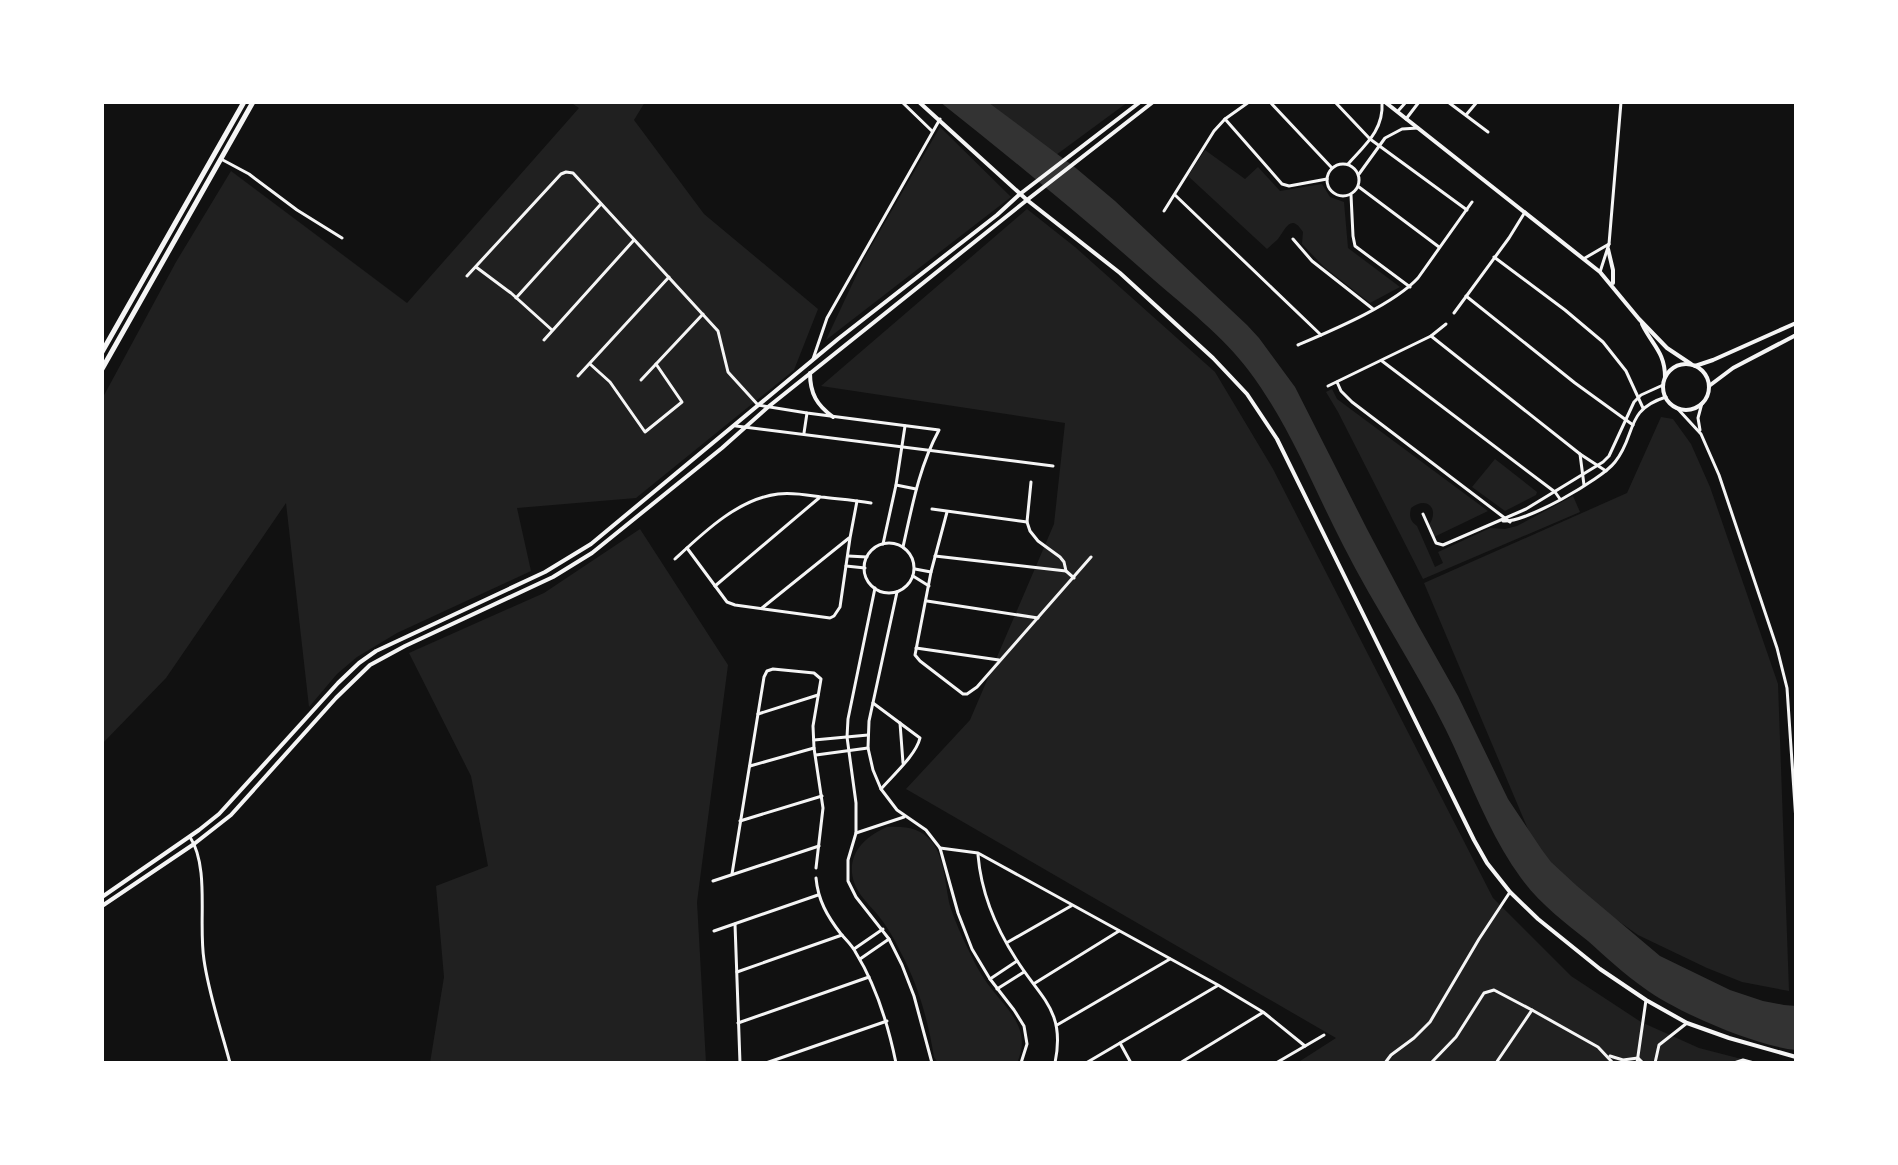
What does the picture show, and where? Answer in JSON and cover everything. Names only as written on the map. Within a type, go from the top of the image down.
[{"type":"main road","points":[[102,352],[244,102]]},
{"type":"main road","points":[[102,369],[253,102]]},
{"type":"street","points":[[902,102],[932,131]]},
{"type":"street","points":[[919,102],[1027,200],[1120,273],[1213,358],[1247,394],[1291,467],[1474,840],[1487,863],[1510,892],[1600,969],[1646,1000],[1687,1023],[1796,1057]]},
{"type":"street","points":[[102,897],[219,814],[338,683],[366,657],[567,560],[600,537],[732,425],[1140,102]]},
{"type":"street","points":[[102,906],[231,815],[336,698],[370,665],[528,590],[606,543],[810,373],[1153,102]]},
{"type":"street","points":[[1164,211],[1214,131],[1249,102]]},
{"type":"street","points":[[1270,102],[1332,168]]},
{"type":"street","points":[[1335,102],[1370,139],[1467,210]]},
{"type":"street","points":[[1348,164],[1377,131],[1384,102]]},
{"type":"street","points":[[1384,102],[1584,258],[1613,285],[1667,348],[1702,371],[1707,378],[1708,392],[1698,418],[1701,434],[1719,475],[1786,679],[1796,821]]},
{"type":"street","points":[[1397,112],[1406,102]]},
{"type":"street","points":[[1406,119],[1419,102]]},
{"type":"street","points":[[1448,102],[1488,132]]},
{"type":"street","points":[[1466,115],[1477,102]]},
{"type":"street","points":[[1613,285],[1609,246],[1621,102]]},
{"type":"street","points":[[813,360],[827,318],[940,119]]},
{"type":"street","points":[[1225,119],[1282,184],[1289,186],[1327,179]]},
{"type":"street","points":[[1359,174],[1348,164],[1339,164],[1332,168],[1327,184],[1332,192],[1341,197],[1351,195],[1359,187],[1359,174],[1385,138],[1395,132],[1419,128]]},
{"type":"street","points":[[221,159],[249,174],[297,210],[342,238]]},
{"type":"street","points":[[467,276],[561,174],[573,173],[718,331],[728,372],[758,405],[939,430],[928,451],[916,489],[903,547]]},
{"type":"street","points":[[1359,187],[1439,247]]},
{"type":"street","points":[[1175,195],[1321,335]]},
{"type":"street","points":[[1351,195],[1355,246],[1410,287]]},
{"type":"street","points":[[1298,345],[1373,309],[1410,287],[1472,202]]},
{"type":"street","points":[[516,298],[601,204]]},
{"type":"street","points":[[1454,313],[1525,212]]},
{"type":"street","points":[[1293,239],[1312,261],[1373,309]]},
{"type":"street","points":[[544,340],[634,240]]},
{"type":"street","points":[[1584,258],[1609,246]]},
{"type":"street","points":[[1600,272],[1609,246]]},
{"type":"street","points":[[1494,257],[1603,342],[1626,371],[1643,408]]},
{"type":"street","points":[[476,267],[552,330]]},
{"type":"street","points":[[578,376],[669,277]]},
{"type":"street","points":[[1466,296],[1633,425]]},
{"type":"street","points":[[641,380],[703,314]]},
{"type":"street","points":[[1639,319],[1665,364],[1663,385],[1666,397],[1701,434]]},
{"type":"street","points":[[1665,377],[1676,366],[1693,365],[1796,323]]},
{"type":"street","points":[[1328,386],[1431,336],[1446,324]]},
{"type":"street","points":[[1709,386],[1733,368],[1796,335]]},
{"type":"street","points":[[1431,336],[1580,454],[1606,471]]},
{"type":"street","points":[[1382,361],[1555,492],[1560,499]]},
{"type":"street","points":[[590,364],[610,382],[645,432],[682,402],[656,364]]},
{"type":"street","points":[[810,373],[811,389],[817,403],[833,417]]},
{"type":"street","points":[[1337,382],[1352,402],[1510,522]]},
{"type":"street","points":[[1423,514],[1436,543],[1443,545],[1526,509],[1609,456],[1637,398],[1663,385]]},
{"type":"street","points":[[1501,521],[1510,522],[1530,515],[1606,471],[1620,456],[1643,408],[1666,397]]},
{"type":"street","points":[[1677,408],[1690,409],[1702,403]]},
{"type":"street","points":[[804,434],[807,413]]},
{"type":"street","points":[[732,425],[1053,466]]},
{"type":"street","points":[[883,544],[905,426]]},
{"type":"street","points":[[1580,454],[1584,485]]},
{"type":"street","points":[[1031,482],[1027,522],[1034,537],[1064,562],[1066,571]]},
{"type":"street","points":[[896,485],[916,489]]},
{"type":"street","points":[[675,559],[717,523],[750,501],[795,493],[871,503]]},
{"type":"street","points":[[715,586],[821,497]]},
{"type":"street","points":[[687,548],[727,602],[830,618],[840,607],[857,501]]},
{"type":"street","points":[[932,509],[1027,522]]},
{"type":"street","points":[[947,512],[931,572],[915,655],[963,694],[977,687],[1091,557]]},
{"type":"street","points":[[762,608],[850,538]]},
{"type":"street","points":[[883,544],[903,547],[913,560],[913,576],[904,589],[882,592],[869,583],[865,568],[867,557],[883,544]]},
{"type":"street","points":[[848,556],[867,557]]},
{"type":"street","points":[[935,556],[1066,571],[1074,578]]},
{"type":"street","points":[[846,566],[865,568]]},
{"type":"street","points":[[914,569],[931,572]]},
{"type":"street","points":[[913,576],[929,586]]},
{"type":"street","points":[[875,588],[851,702],[847,737],[856,793],[856,833],[848,860],[848,881],[856,897],[889,939],[914,996],[932,1063]]},
{"type":"street","points":[[897,592],[868,735],[873,770],[890,802],[904,817],[926,830],[940,848],[952,895],[972,949],[1024,1026],[1027,1044],[1021,1063]]},
{"type":"street","points":[[926,601],[1038,618]]},
{"type":"street","points":[[916,648],[999,660]]},
{"type":"street","points":[[732,874],[764,677],[767,671],[779,669],[814,673],[820,676],[821,681],[813,726],[822,796],[822,825],[816,868]]},
{"type":"street","points":[[758,714],[818,695]]},
{"type":"street","points":[[873,703],[920,738],[918,745],[881,789]]},
{"type":"street","points":[[900,723],[903,763]]},
{"type":"street","points":[[814,740],[868,735]]},
{"type":"street","points":[[750,766],[814,748]]},
{"type":"street","points":[[816,755],[868,748]]},
{"type":"street","points":[[740,821],[822,796]]},
{"type":"street","points":[[856,833],[904,817]]},
{"type":"street","points":[[190,837],[201,869],[204,960],[230,1063]]},
{"type":"street","points":[[713,881],[819,846]]},
{"type":"street","points":[[940,848],[978,853],[1218,985],[1263,1012],[1305,1046]]},
{"type":"street","points":[[978,853],[984,890],[1007,943],[1047,1002],[1057,1025],[1055,1063]]},
{"type":"street","points":[[816,878],[818,895],[828,916],[854,949],[869,977],[887,1021],[896,1063]]},
{"type":"street","points":[[1385,1063],[1430,1022],[1510,892]]},
{"type":"street","points":[[714,931],[818,895]]},
{"type":"street","points":[[1007,943],[1071,906]]},
{"type":"street","points":[[735,924],[740,1063]]},
{"type":"street","points":[[854,949],[883,929]]},
{"type":"street","points":[[1035,983],[1119,931]]},
{"type":"street","points":[[737,972],[842,935]]},
{"type":"street","points":[[860,959],[889,939]]},
{"type":"street","points":[[1057,1025],[1170,959]]},
{"type":"street","points":[[990,979],[1017,961]]},
{"type":"street","points":[[997,989],[1025,971]]},
{"type":"street","points":[[738,1023],[869,977]]},
{"type":"street","points":[[1086,1063],[1218,985]]},
{"type":"street","points":[[1431,1063],[1456,1037],[1487,990],[1494,990],[1598,1047],[1613,1063]]},
{"type":"street","points":[[1608,1056],[1639,1061],[1646,1000]]},
{"type":"street","points":[[1496,1063],[1532,1010]]},
{"type":"street","points":[[1180,1063],[1263,1012]]},
{"type":"street","points":[[766,1063],[887,1021]]},
{"type":"street","points":[[1655,1063],[1659,1045],[1687,1023]]},
{"type":"street","points":[[1276,1063],[1324,1035]]},
{"type":"street","points":[[1120,1043],[1131,1063]]},
{"type":"street","points":[[1734,1063],[1743,1060],[1754,1063]]},
{"type":"shaded area","points":[[570,102],[645,102],[634,120],[704,214],[818,309],[794,370],[636,498],[517,508],[531,571],[397,633],[357,657],[337,674],[309,707],[286,503],[166,678],[102,744],[102,399],[176,262],[231,171],[407,303],[579,108]]},
{"type":"shaded area","points":[[940,102],[988,102],[1115,201],[1259,338],[1295,387],[1367,529],[1458,696],[1508,799],[1551,862],[1660,956],[1730,990],[1763,1001],[1796,1006],[1796,1050],[1739,1035],[1658,997],[1622,971],[1536,896],[1499,843],[1434,707],[1355,568],[1288,434],[1249,371],[1228,346],[1191,312]]},
{"type":"shaded area","points":[[988,102],[1128,102],[1056,155]]},
{"type":"shaded area","points":[[940,127],[1011,197],[826,340],[865,257]]},
{"type":"shaded area","points":[[1205,150],[1245,179],[1258,167],[1280,191],[1322,184],[1330,197],[1344,202],[1348,248],[1400,287],[1370,303],[1324,267],[1302,244],[1303,232],[1292,223],[1267,249],[1188,176]]},
{"type":"shaded area","points":[[1027,209],[1075,247],[1215,372],[1273,469],[1493,898],[1571,976],[1641,1022],[1699,1048],[1757,1063],[1297,1063],[1336,1038],[906,789],[970,720],[1054,524],[1065,423],[821,386]]},
{"type":"shaded area","points":[[1332,389],[1337,399],[1488,511],[1434,537],[1429,525],[1433,514],[1430,506],[1422,503],[1411,508],[1411,518],[1435,567],[1443,563],[1438,552],[1490,528],[1517,526],[1573,496],[1580,512],[1423,579],[1326,392]]},
{"type":"shaded area","points":[[1661,417],[1673,419],[1691,444],[1710,487],[1778,684],[1789,991],[1742,982],[1638,935],[1576,891],[1538,853],[1424,583],[1627,493]]},
{"type":"shaded area","points":[[1495,459],[1537,492],[1536,495],[1505,511],[1472,487]]},
{"type":"shaded area","points":[[640,529],[728,665],[697,902],[706,1063],[430,1063],[444,977],[436,886],[488,866],[471,776],[409,653],[544,593]]},
{"type":"shaded area","points":[[887,827],[917,830],[936,849],[950,906],[964,940],[987,983],[1020,1029],[1021,1051],[1017,1063],[938,1063],[934,1057],[922,1002],[912,976],[890,932],[861,895],[853,879],[852,865],[857,850],[873,834]]}]
